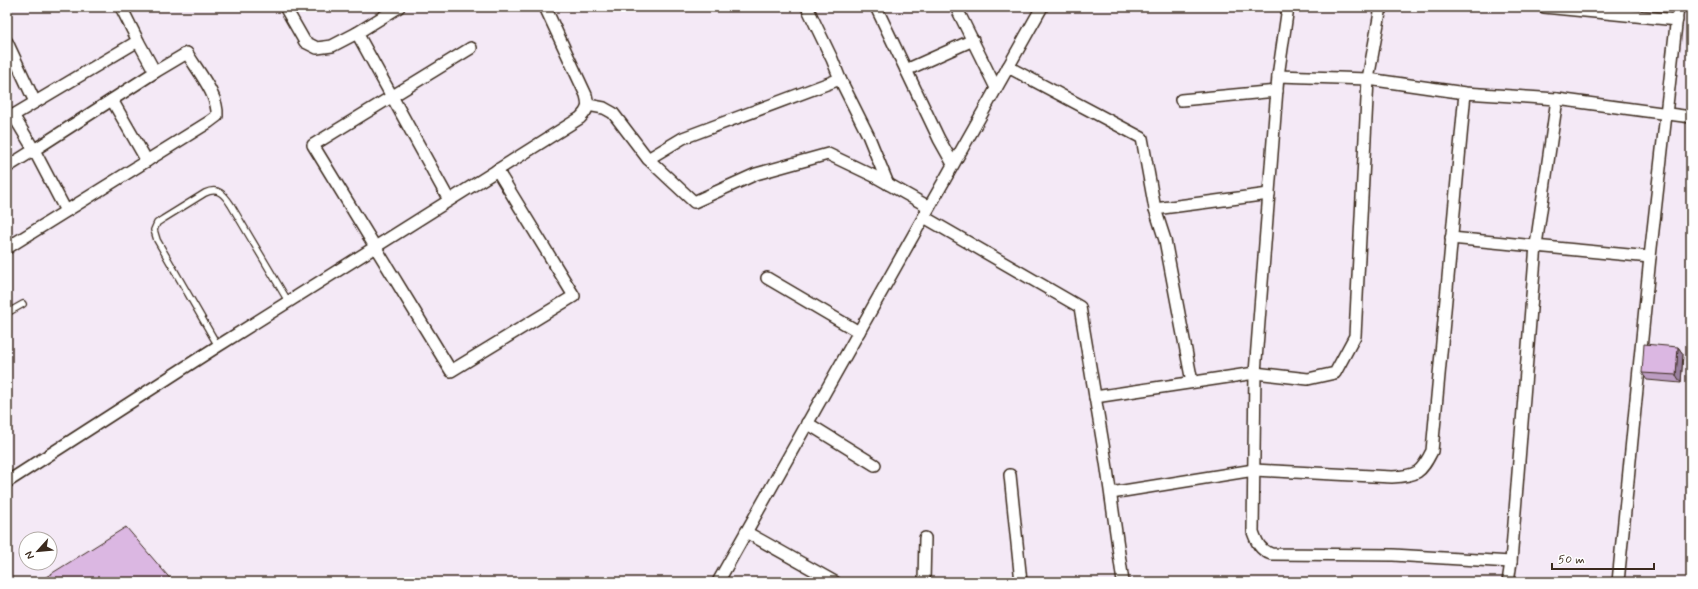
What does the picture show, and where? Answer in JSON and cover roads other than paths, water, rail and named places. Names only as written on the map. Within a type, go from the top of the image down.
[{"type":"street","points":[[121,7],[155,72]]},
{"type":"street","points":[[285,7],[305,42],[317,48],[332,46],[357,33],[399,7]]},
{"type":"street","points":[[7,482],[288,301],[580,118],[586,112],[588,105],[586,95],[545,7]]},
{"type":"street","points":[[807,7],[868,136],[888,184]]},
{"type":"street","points":[[876,7],[939,139],[953,164]]},
{"type":"street","points":[[956,7],[996,88]]},
{"type":"street","points":[[718,582],[1042,7]]},
{"type":"street","points":[[1288,7],[1278,76],[1255,373],[1253,532],[1257,543],[1264,551],[1271,554],[1393,555],[1511,562]]},
{"type":"street","points":[[1095,397],[1255,373],[1308,380],[1335,372],[1355,336],[1368,79],[1382,7]]},
{"type":"street","points":[[1544,7],[1580,9],[1676,20]]},
{"type":"street","points":[[1618,582],[1650,257],[1678,7]]},
{"type":"street","points":[[357,33],[449,200]]},
{"type":"street","points":[[906,70],[973,40]]},
{"type":"street","points":[[7,42],[35,102]]},
{"type":"street","points":[[66,211],[34,150],[10,117],[138,42]]},
{"type":"street","points":[[471,48],[313,145],[451,371],[574,296],[497,170]]},
{"type":"street","points":[[7,168],[155,72],[187,53],[214,98],[217,110],[216,116],[209,122],[7,248]]},
{"type":"street","points":[[1008,67],[1142,138],[1155,209],[1165,240],[1192,382]]},
{"type":"street","points":[[1278,76],[1368,79],[1465,93],[1558,99],[1691,117]]},
{"type":"street","points":[[648,159],[683,138],[840,79]]},
{"type":"street","points":[[1181,100],[1277,90]]},
{"type":"street","points":[[1111,493],[1254,470],[1392,477],[1408,476],[1424,468],[1432,451],[1465,93]]},
{"type":"street","points":[[1508,582],[1511,562],[1536,245],[1558,99]]},
{"type":"street","points":[[112,100],[147,161]]},
{"type":"street","points":[[588,105],[604,108],[613,113],[648,159],[694,202],[756,174],[828,154],[888,184],[926,212],[1080,306],[1111,493],[1123,582]]},
{"type":"street","points":[[1155,209],[1269,194]]},
{"type":"street","points":[[1451,238],[1650,257]]},
{"type":"street","points":[[767,278],[859,332]]},
{"type":"street","points":[[807,424],[875,465]]},
{"type":"street","points":[[1010,475],[1021,582]]},
{"type":"street","points":[[746,532],[835,582]]},
{"type":"street","points":[[924,582],[925,538]]},
{"type":"lane","points":[[218,346],[157,240],[154,230],[157,223],[163,219],[205,193],[211,190],[218,191],[225,196],[231,205],[288,301]]},
{"type":"lane","points":[[7,313],[23,304]]}]
